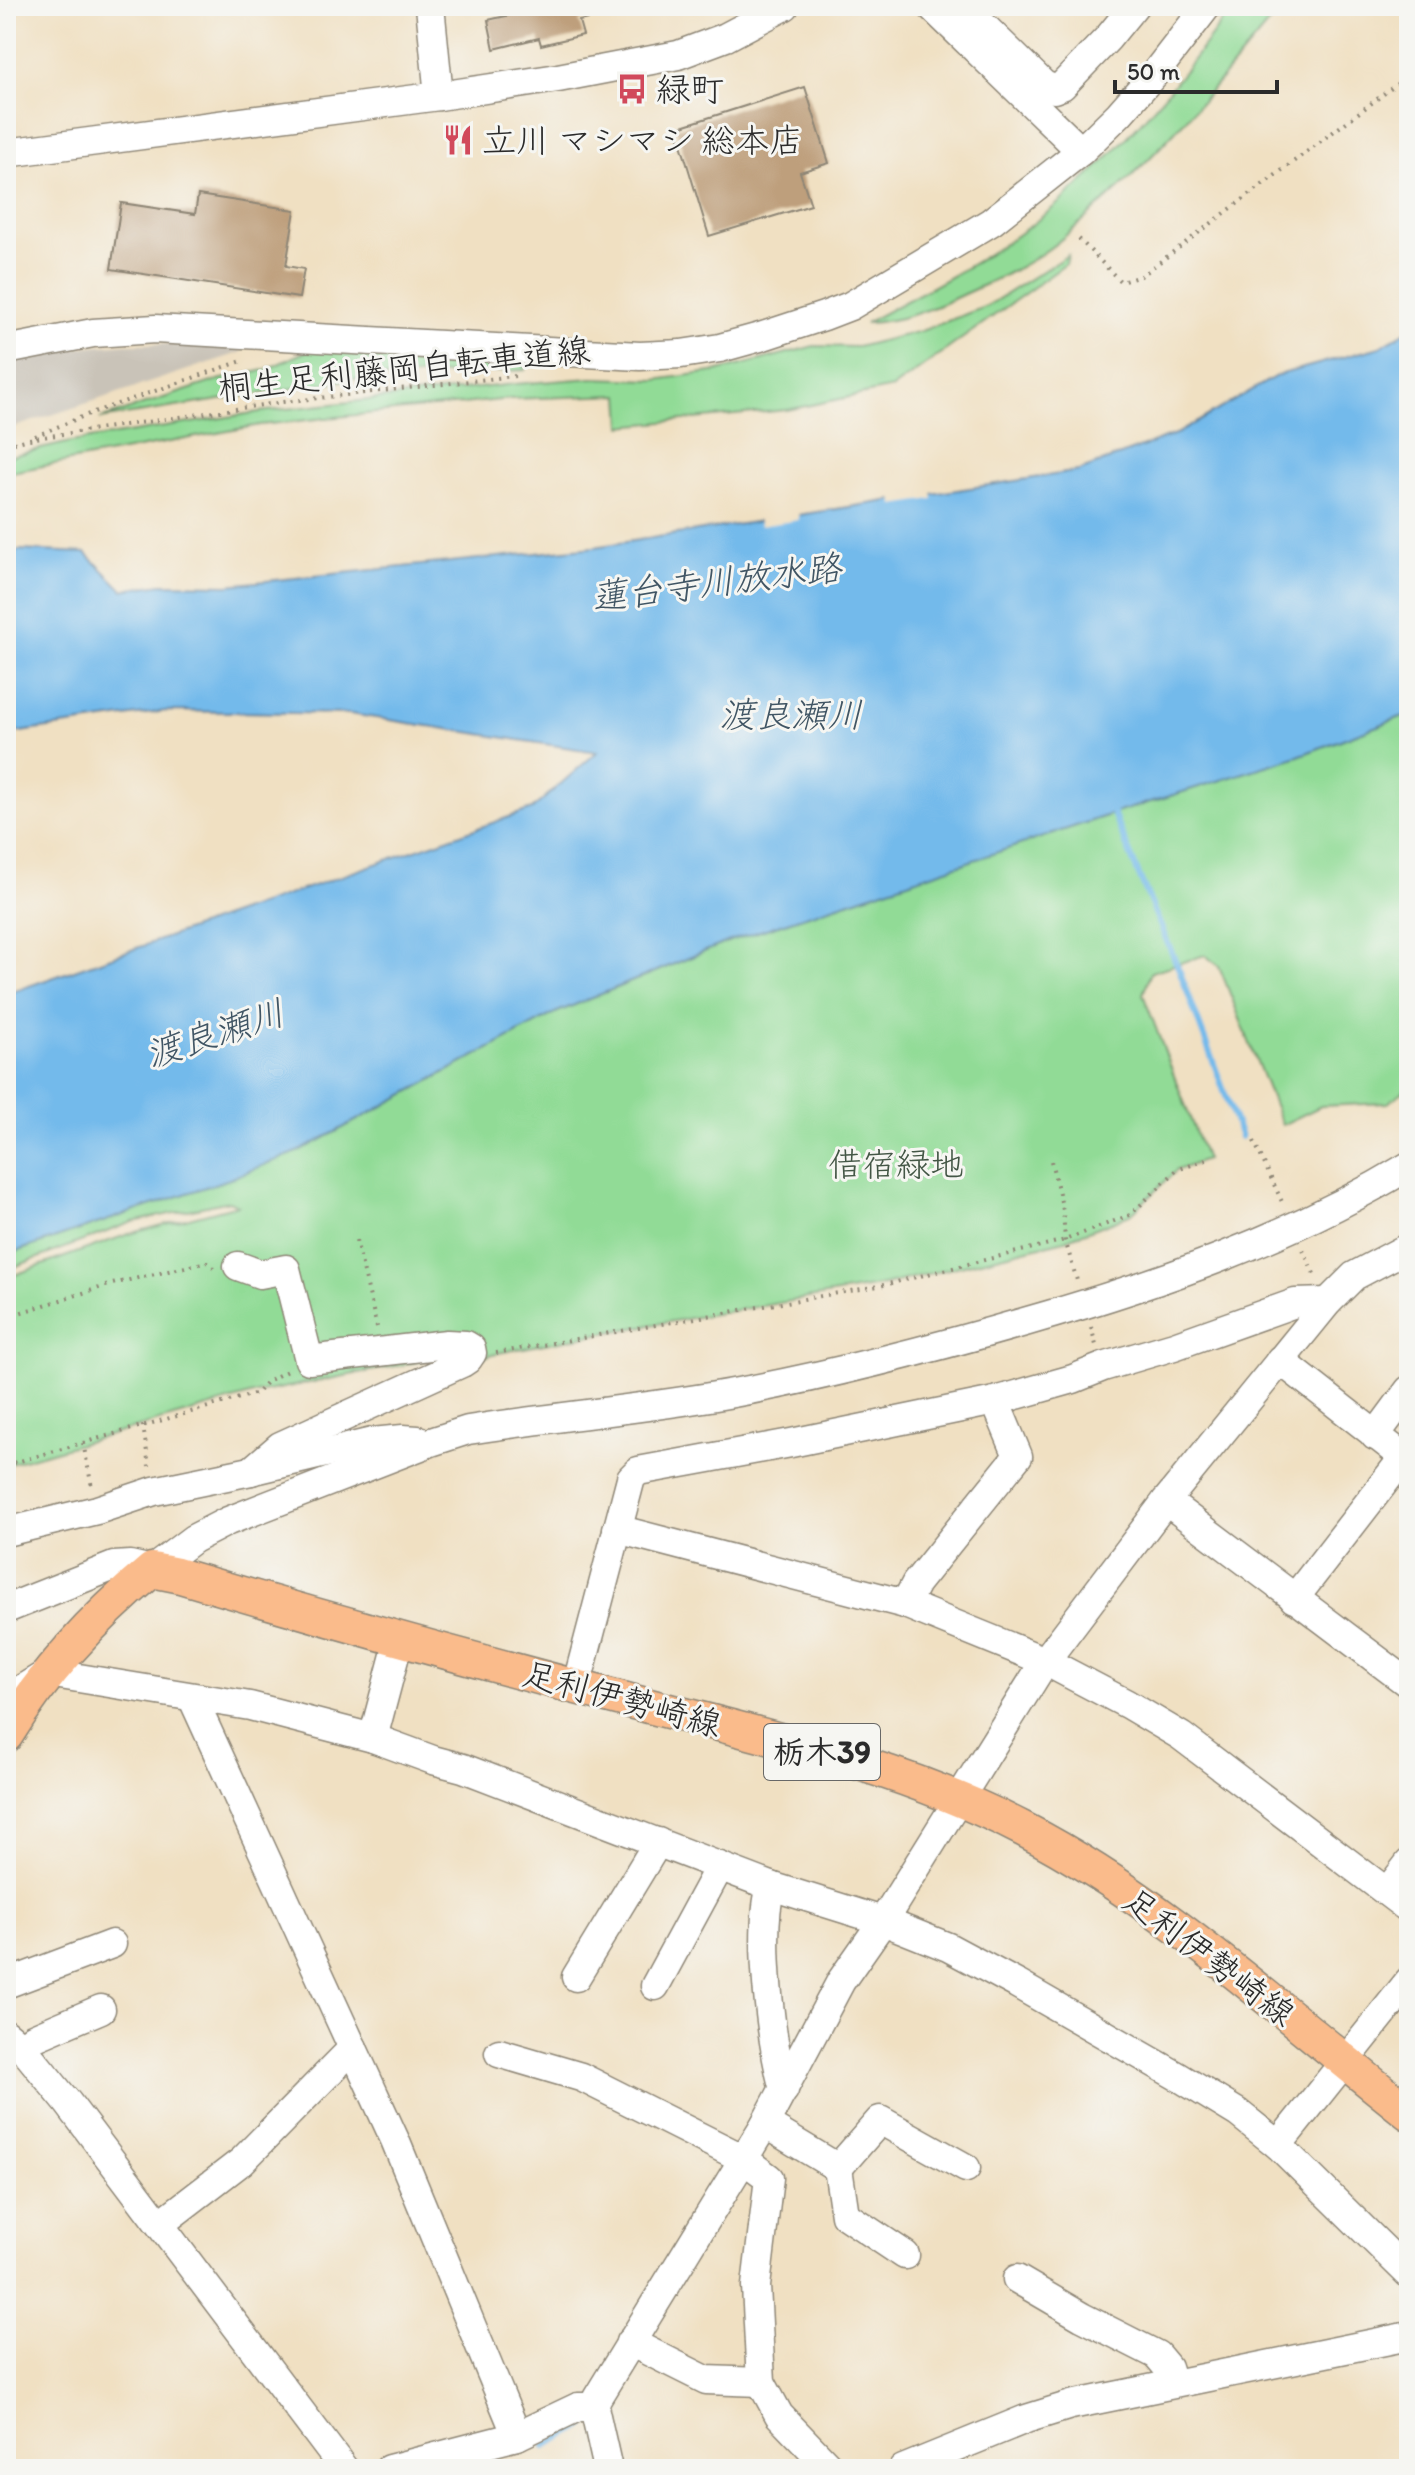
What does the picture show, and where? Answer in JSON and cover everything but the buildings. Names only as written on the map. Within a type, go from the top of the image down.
[{"type":"main road","name":"足利伊勢崎線","points":[[152,1570],[399,1640],[791,1743],[852,1761],[959,1800],[1022,1828],[1116,1886],[1209,1953],[1409,2113]]},
{"type":"main road","points":[[6,1735],[48,1673],[112,1603],[152,1570]]},
{"type":"street","points":[[6,153],[558,78],[678,55],[726,37],[785,6]]},
{"type":"street","points":[[931,6],[1081,151]]},
{"type":"street","points":[[963,6],[1044,85],[1054,89],[1062,86],[1134,6]]},
{"type":"street","points":[[6,350],[93,333],[155,329],[640,356],[720,348],[760,337],[850,306],[991,222],[1081,151],[1119,114],[1207,6]]},
{"type":"street","points":[[434,7],[439,96]]},
{"type":"street","points":[[6,1609],[114,1566],[130,1565],[152,1570],[193,1539],[228,1521],[468,1430],[733,1393],[933,1349],[1143,1287],[1294,1228],[1342,1205],[1409,1166]]},
{"type":"street","points":[[576,1687],[631,1478],[638,1471],[995,1401],[1073,1379],[1323,1293],[1409,1247]]},
{"type":"street","points":[[238,1266],[260,1274],[286,1269],[309,1360],[447,1344],[466,1345],[472,1353],[462,1363],[280,1446],[251,1471]]},
{"type":"street","points":[[608,2469],[594,2407],[630,2342],[765,2124],[841,1981],[883,1921],[1045,1661],[1166,1501],[1280,1360],[1323,1293]]},
{"type":"street","points":[[1280,1360],[1407,1459],[1294,1599]]},
{"type":"street","points":[[1375,1436],[1409,1390]]},
{"type":"street","points":[[905,1604],[916,1583],[1018,1456],[995,1401]]},
{"type":"street","points":[[6,1532],[97,1510],[154,1491],[372,1442],[403,1439],[431,1442]]},
{"type":"street","points":[[1166,1501],[1409,1684]]},
{"type":"street","points":[[617,1529],[905,1604],[1045,1661],[1181,1736],[1398,1900],[1409,1863]]},
{"type":"street","points":[[373,1738],[399,1640]]},
{"type":"street","points":[[6,1699],[48,1673],[250,1706],[373,1738],[463,1768],[771,1886],[883,1921],[948,1947],[1238,2113],[1278,2145],[1409,2274]]},
{"type":"street","points":[[192,1697],[395,2140],[517,2436]]},
{"type":"street","points":[[576,1977],[658,1842]]},
{"type":"street","points":[[655,1986],[720,1866]]},
{"type":"street","points":[[771,1886],[767,1900],[766,1967],[778,2066],[784,2090]]},
{"type":"street","points":[[6,1984],[112,1944]]},
{"type":"street","points":[[1278,2145],[1409,1981]]},
{"type":"street","points":[[14,2040],[33,2038],[101,2009]]},
{"type":"street","points":[[14,2040],[160,2224],[344,2469]]},
{"type":"street","points":[[160,2224],[242,2161],[353,2048]]},
{"type":"street","points":[[499,2053],[581,2077],[742,2158],[769,2178],[756,2286],[761,2382],[779,2415],[831,2469]]},
{"type":"street","points":[[905,2255],[845,2215],[838,2168],[880,2120],[966,2168]]},
{"type":"street","points":[[765,2124],[838,2168]]},
{"type":"street","points":[[1017,2279],[1157,2355],[1167,2367],[1172,2383]]},
{"type":"street","points":[[903,2469],[1026,2419],[1071,2405],[1409,2336]]},
{"type":"street","points":[[630,2342],[706,2380],[761,2382]]},
{"type":"street","points":[[389,2469],[517,2436],[578,2407],[594,2407]]},
{"type":"path","points":[[1079,239],[1121,282],[1141,276],[1409,75]]},
{"type":"path","points":[[29,439],[94,412],[245,360]]},
{"type":"path","name":"桐生足利藤岡自転車道線","points":[[6,445],[29,439],[283,402],[523,375]]},
{"type":"path","points":[[1254,1141],[1283,1205]]},
{"type":"path","points":[[472,1353],[493,1354],[884,1285],[1065,1240],[1130,1215],[1177,1170],[1206,1160]]},
{"type":"path","points":[[1051,1161],[1063,1210],[1065,1240],[1081,1294]]},
{"type":"path","points":[[356,1240],[382,1351]]},
{"type":"path","points":[[1299,1243],[1323,1293]]},
{"type":"path","points":[[6,1317],[112,1284],[207,1262],[218,1272],[238,1266]]},
{"type":"path","points":[[1088,1317],[1096,1345]]},
{"type":"path","points":[[6,1465],[257,1393],[267,1381],[309,1360]]},
{"type":"path","points":[[143,1425],[150,1468]]},
{"type":"path","points":[[83,1443],[94,1501]]},
{"type":"shaded area","points":[[126,344],[243,347],[242,352],[6,430],[6,363],[64,349]]},
{"type":"green space","points":[[1233,6],[1283,6],[1171,136],[1068,233],[1040,255],[952,300],[904,317],[865,323],[994,251],[1061,201],[1141,122]]},
{"type":"green space","points":[[1068,255],[1066,264],[893,388],[787,410],[622,426],[620,395],[510,399],[260,425],[6,473],[6,457],[71,442],[259,412],[515,384],[592,378],[655,380],[719,371],[814,346],[857,347],[921,331],[987,306]]},
{"type":"green space","points":[[313,348],[525,362],[525,370],[353,379],[100,419],[218,380],[265,370]]},
{"type":"green space","name":"借宿緑地","points":[[1409,714],[1409,1087],[1388,1103],[1321,1106],[1282,1125],[1219,966],[1205,955],[1151,972],[1143,994],[1206,1160],[1177,1170],[1130,1215],[1065,1240],[884,1285],[586,1336],[475,1360],[432,1359],[257,1393],[6,1465],[6,1278],[129,1234],[238,1205],[229,1201],[133,1222],[6,1270],[6,1255],[300,1151],[555,1013],[730,941],[1112,814],[1298,756]]},
{"type":"water","name":"渡良瀬川","points":[[1409,329],[1409,714],[1298,756],[1112,814],[730,941],[555,1013],[300,1151],[226,1180],[6,1255],[6,994],[532,809],[597,752],[350,714],[166,711],[6,734],[6,555],[19,550],[86,553],[123,590],[162,584],[228,585],[594,547],[1079,471],[1178,433],[1278,375],[1380,347]]},
{"type":"pier","points":[[932,490],[933,499],[894,505],[893,496]]},
{"type":"pier","points":[[798,511],[799,520],[760,526],[758,517]]},
{"type":"waterway","points":[[1111,809],[1180,972],[1241,1137]]},
{"type":"waterway","points":[[545,2446],[585,2425]]},
{"type":"place","name":"緑町","points":[[632,89]]},
{"type":"place","name":"立川 マシマシ 総本店","points":[[458,140]]},
{"type":"water label","name":"蓮台寺川放水路","points":[[716,582]]}]
